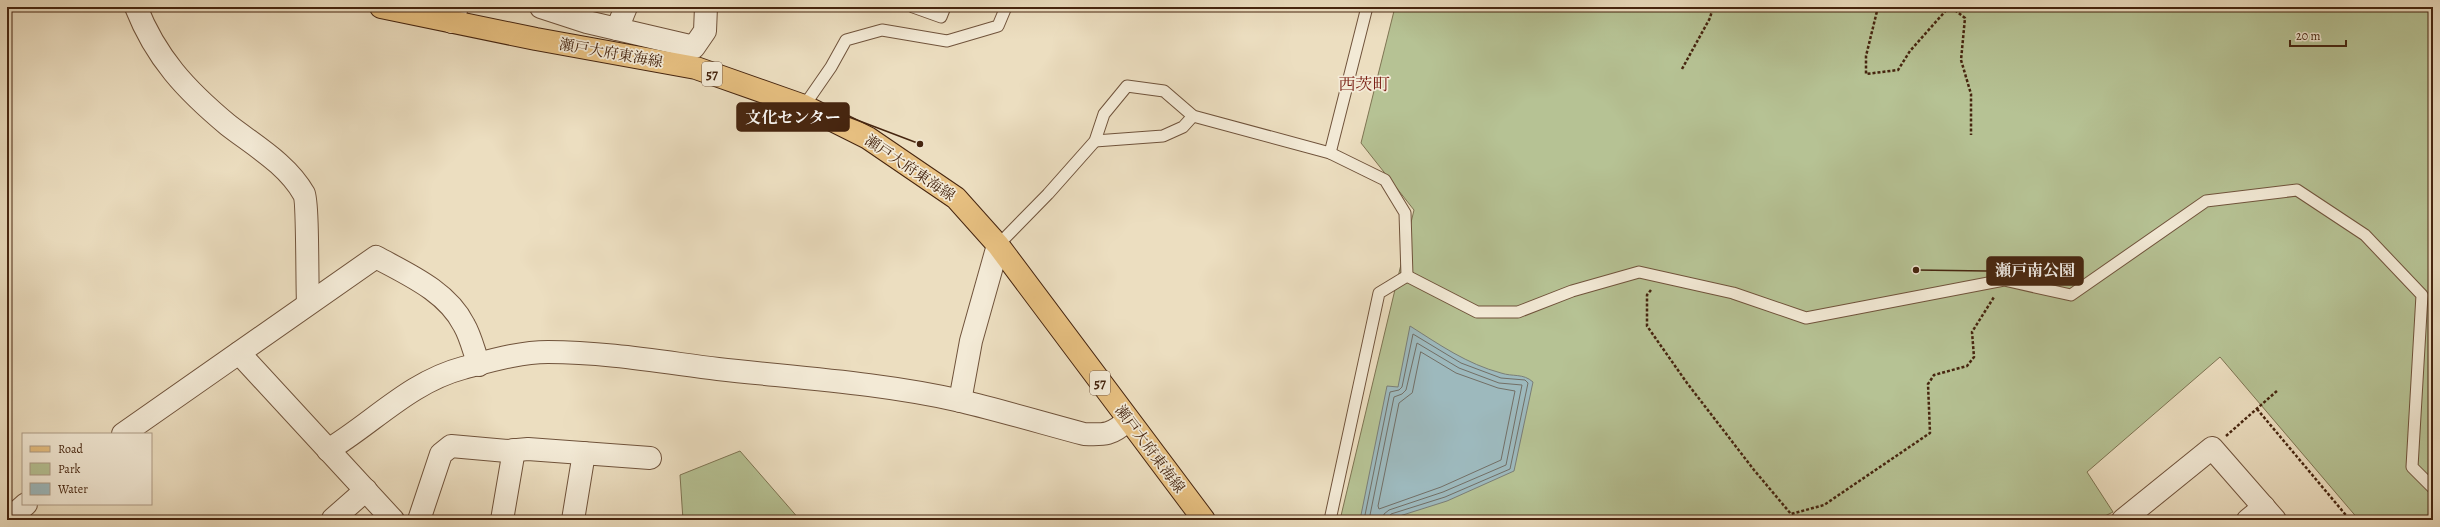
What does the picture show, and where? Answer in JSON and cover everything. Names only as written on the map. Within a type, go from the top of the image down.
[{"type":"main road","name":"瀬戸大府東海線","points":[[381,7],[444,13],[696,68],[804,106],[868,138],[956,198],[998,244],[1204,520]]},
{"type":"street","points":[[136,7],[147,36],[176,77],[227,124],[280,164],[305,195],[308,303]]},
{"type":"street","points":[[541,7],[617,29],[694,46],[705,31],[706,7]]},
{"type":"street","points":[[617,29],[626,7]]},
{"type":"street","points":[[960,401],[971,340],[998,244]]},
{"type":"street","points":[[124,433],[308,303],[376,257],[437,292],[464,324],[479,365]]},
{"type":"street","points":[[328,450],[351,436],[386,408],[420,385],[461,369],[504,357],[547,352],[867,385],[960,401],[1084,434],[1103,435],[1116,432],[1128,420]]},
{"type":"street","points":[[239,353],[393,520]]},
{"type":"street","points":[[419,520],[441,454],[446,449],[455,446],[650,458]]},
{"type":"street","points":[[2123,520],[2212,448],[2262,516]]},
{"type":"street","points":[[502,520],[514,450]]},
{"type":"street","points":[[573,520],[584,453]]},
{"type":"street","points":[[333,519],[366,490]]},
{"type":"street","points":[[8,520],[25,505]]},
{"type":"lane","points":[[913,7],[941,17],[945,7]]},
{"type":"lane","points":[[804,106],[832,67],[846,40],[882,30],[947,41],[998,26],[1006,7]]},
{"type":"lane","points":[[1330,153],[1367,7]]},
{"type":"lane","points":[[998,244],[1048,194],[1095,141],[1104,114],[1127,86],[1164,91],[1193,116],[1330,153],[1385,180],[1405,213],[1407,276]]},
{"type":"lane","points":[[1095,141],[1163,136],[1183,127],[1193,116]]},
{"type":"lane","points":[[1407,276],[1477,312],[1518,312],[1572,291],[1639,272],[1733,293],[1806,318],[2004,280],[2071,295],[2206,201],[2297,190],[2365,235],[2422,295],[2412,467],[2433,488]]},
{"type":"lane","points":[[1330,520],[1379,293],[1407,276]]},
{"type":"path","points":[[1682,68],[1710,18],[1713,7]]},
{"type":"path","points":[[1878,7],[1866,56],[1866,74],[1898,70],[1910,51],[1950,7],[1965,18],[1961,60],[1971,94],[1971,135]]},
{"type":"path","points":[[1661,277],[1647,294],[1647,326],[1692,389],[1754,470],[1791,514],[1824,505],[1930,434],[1928,384],[1934,375],[1967,366],[1974,358],[1972,332],[2004,280]]},
{"type":"path","points":[[2212,448],[2278,390]]},
{"type":"path","points":[[2257,409],[2350,520]]},
{"type":"green space","points":[[1395,7],[2433,7],[2433,520],[2359,520],[2220,357],[2087,472],[2113,512],[2097,520],[1340,520],[1414,210],[1361,143]]},
{"type":"green space","points":[[740,451],[800,520],[683,520],[680,475]]},
{"type":"water","points":[[1410,326],[1477,365],[1505,374],[1525,377],[1533,382],[1514,471],[1447,501],[1387,520],[1360,520],[1387,386],[1398,387]]},
{"type":"place","name":"文化センター","points":[[920,144]]},
{"type":"place","name":"瀬戸南公園","points":[[1916,270]]},
{"type":"district","name":"西茨町","points":[[1364,84]]}]
